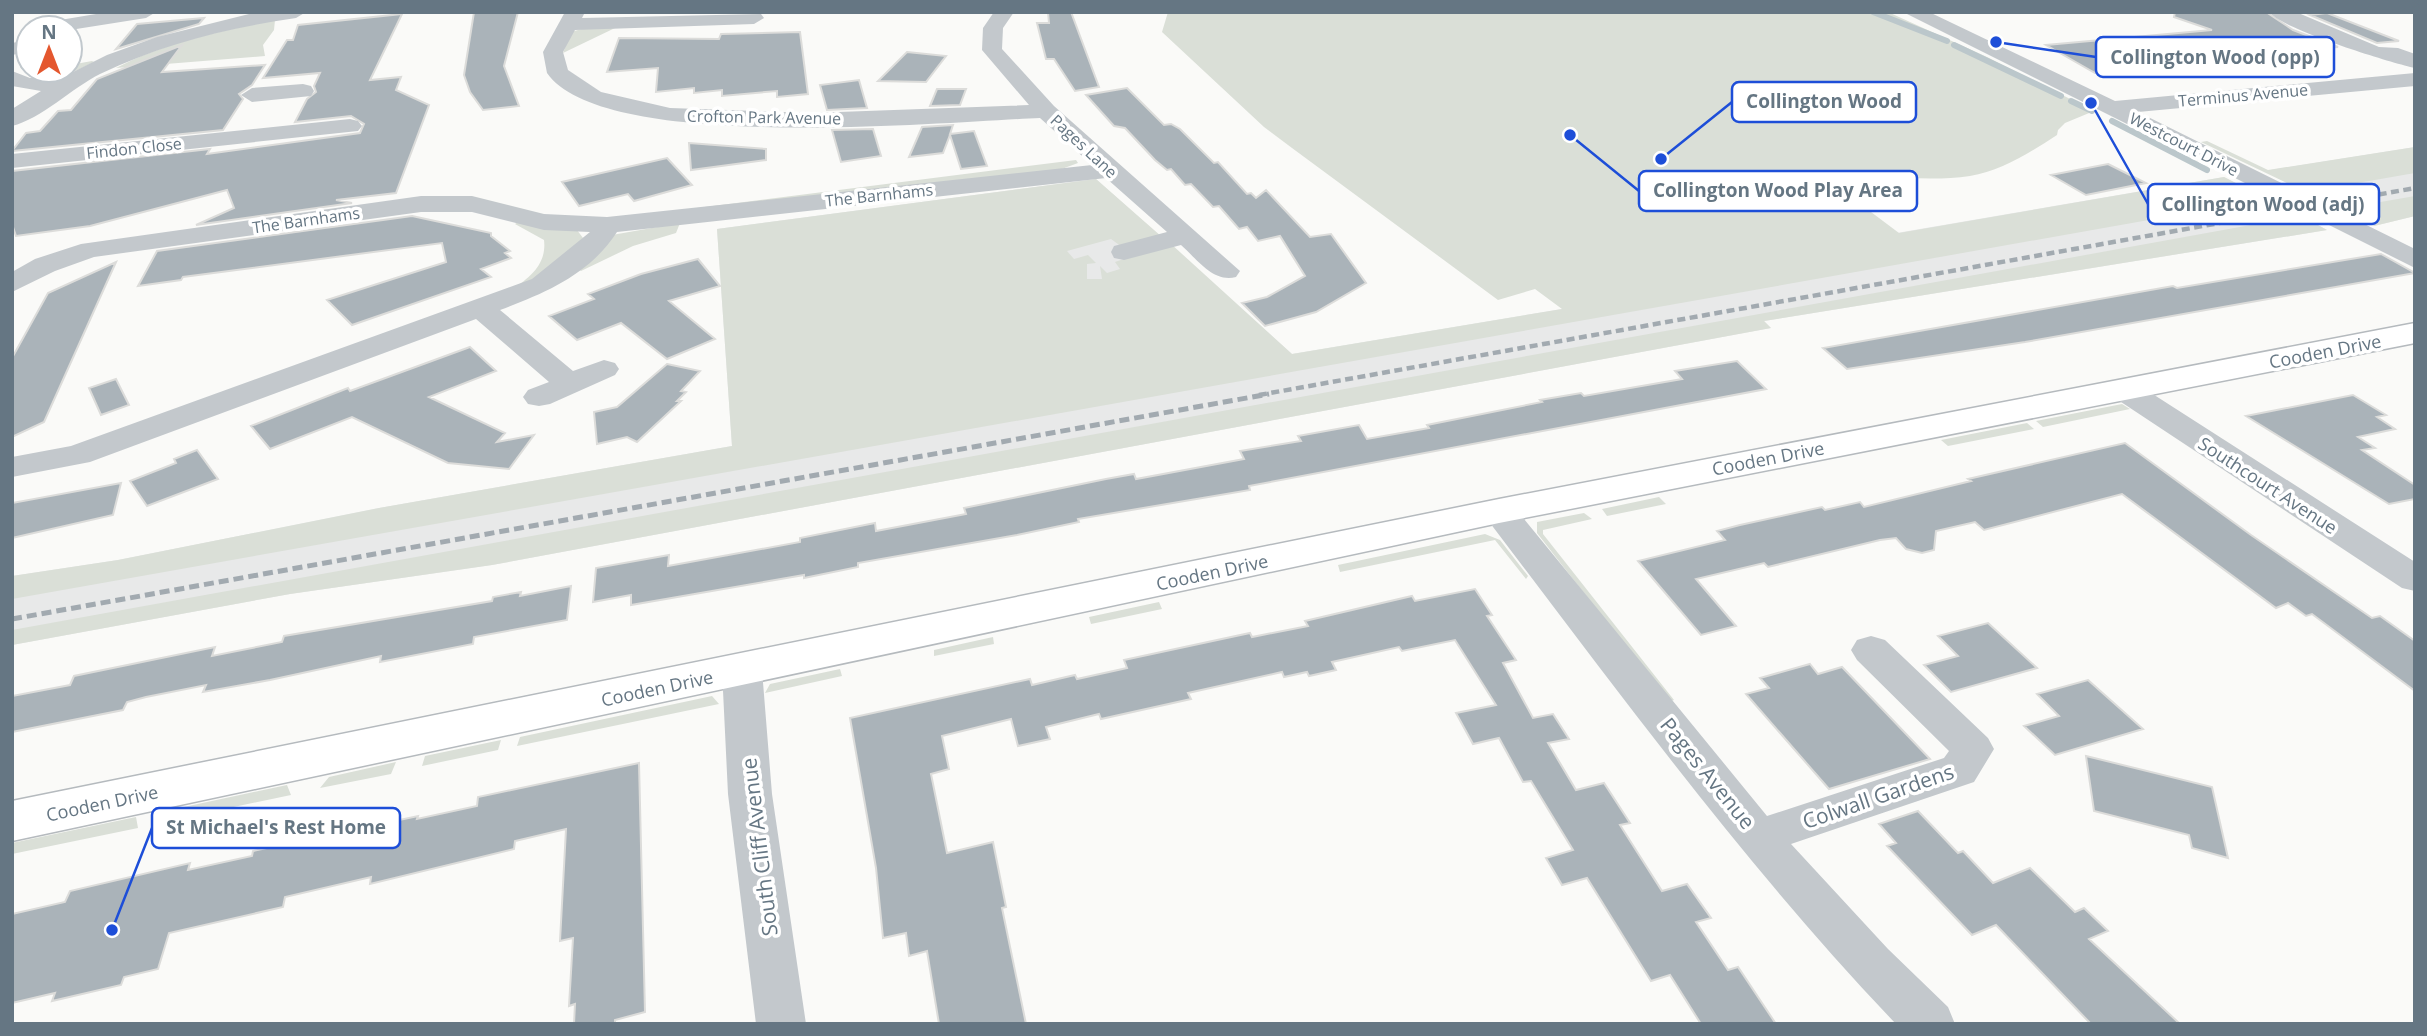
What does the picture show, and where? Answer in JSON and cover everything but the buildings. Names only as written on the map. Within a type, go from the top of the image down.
[{"type":"main road","name":"Cooden Drive","points":[[12,821],[1499,512],[2415,334]]},
{"type":"street","points":[[84,22],[146,12]]},
{"type":"street","points":[[12,119],[90,71],[166,41],[220,26],[296,12]]},
{"type":"street","name":"Pages Lane","points":[[1004,12],[993,29],[992,50],[1046,111],[1184,236],[1227,262]]},
{"type":"street","name":"Westcourt Drive","points":[[1913,12],[2415,260]]},
{"type":"street","points":[[2279,12],[2376,54],[2398,54],[2415,62]]},
{"type":"street","points":[[571,18],[754,18]]},
{"type":"street","name":"Crofton Park Avenue","points":[[571,18],[553,52],[558,73],[593,97],[640,110],[737,119],[811,120],[1046,111]]},
{"type":"street","points":[[12,77],[26,84],[65,85]]},
{"type":"street","name":"Terminus Avenue","points":[[2112,108],[2415,79]]},
{"type":"street","points":[[253,95],[303,90]]},
{"type":"street","points":[[255,135],[277,93]]},
{"type":"street","name":"Findon Close","points":[[12,160],[350,125]]},
{"type":"street","name":"The Barnhams","points":[[12,284],[45,265],[90,250],[421,204],[472,204],[544,222],[607,225],[1109,170]]},
{"type":"street","points":[[12,467],[78,455],[542,285],[576,259],[604,232],[607,225]]},
{"type":"street","points":[[1124,251],[1184,236]]},
{"type":"street","points":[[481,309],[570,383]]},
{"type":"street","points":[[539,397],[604,369]]},
{"type":"street","name":"Southcourt Avenue","points":[[2123,389],[2415,579]]},
{"type":"street","name":"Pages Avenue","points":[[1499,512],[1759,837],[1877,972],[1930,1024]]},
{"type":"street","name":"Colwall Gardens","points":[[1759,837],[1959,771],[1973,749],[1871,650]]},
{"type":"street","name":"South Cliff Avenue","points":[[742,670],[750,794],[781,1024]]},
{"type":"shaded area","points":[[1168,12],[1888,12],[1987,57],[2094,111],[2065,123],[2057,135],[2026,154],[1982,174],[1953,178],[1866,178],[1831,182],[1899,233],[2224,177],[2267,199],[12,599],[12,576],[118,560],[379,508],[732,446],[717,229],[1096,179],[1162,237],[1122,247],[1111,239],[1067,251],[1074,259],[1088,255],[1096,263],[1087,264],[1087,279],[1102,279],[1100,266],[1107,273],[1120,269],[1115,262],[1170,243],[1292,354],[1562,309],[1535,289],[1498,300],[1264,127],[1162,32]]},
{"type":"shaded area","points":[[275,20],[274,30],[263,45],[265,56],[116,68],[174,44]]},
{"type":"shaded area","points":[[592,26],[615,28],[563,53],[571,32]]},
{"type":"shaded area","points":[[2207,141],[2268,170],[2415,147],[2415,173],[2306,192],[2201,142]]},
{"type":"shaded area","points":[[2415,147],[2415,216],[2374,226],[2340,209],[2302,216],[2327,230],[1764,321],[1771,328],[492,565],[290,594],[12,645],[12,576],[118,560],[379,508],[732,446],[717,229],[1096,179],[1292,354],[1562,309],[1703,266],[2224,177],[2267,199],[2305,192],[2264,171]]},
{"type":"shaded area","points":[[1076,160],[1078,163],[1059,170],[689,209]]},
{"type":"shaded area","points":[[2415,196],[2415,216],[2374,226],[2340,209]]},
{"type":"shaded area","points":[[2301,216],[2327,230],[1764,321],[1771,328],[492,565],[290,594],[12,645],[12,630]]},
{"type":"shaded area","points":[[518,222],[577,230],[583,238],[541,277],[510,291],[540,264],[544,249],[544,240],[515,224]]},
{"type":"shaded area","points":[[680,223],[676,233],[633,246],[581,271],[577,268],[612,235]]},
{"type":"shaded area","points":[[2122,404],[2130,409],[2043,427],[2036,421]]},
{"type":"shaded area","points":[[2027,423],[2034,429],[1948,446],[1941,440]]},
{"type":"shaded area","points":[[1659,497],[1666,504],[1607,516],[1602,509]]},
{"type":"shaded area","points":[[1584,513],[1592,519],[1543,530],[1543,534],[1674,700],[1669,702],[1537,533],[1537,522]]},
{"type":"shaded area","points":[[1485,534],[1500,540],[1528,576],[1526,579],[1495,540],[1340,572],[1338,565]]},
{"type":"shaded area","points":[[1159,602],[1162,609],[1091,624],[1089,617]]},
{"type":"shaded area","points":[[993,637],[994,644],[934,656],[934,650]]},
{"type":"shaded area","points":[[840,669],[842,676],[765,693],[770,684]]},
{"type":"shaded area","points":[[712,696],[719,704],[517,746],[520,737]]},
{"type":"shaded area","points":[[501,740],[498,750],[422,766],[425,756]]},
{"type":"shaded area","points":[[396,762],[391,774],[320,788],[329,777]]},
{"type":"shaded area","points":[[287,785],[291,795],[177,819],[184,807]]},
{"type":"shaded area","points":[[136,817],[138,828],[12,854],[12,843]]},
{"type":"waterway","points":[[1873,12],[1947,41]]},
{"type":"waterway","points":[[1954,45],[2061,96]]},
{"type":"waterway","points":[[2071,101],[2092,111]]},
{"type":"waterway","points":[[2112,121],[2207,170]]},
{"type":"railway","points":[[1259,395],[2415,188]]},
{"type":"railway","points":[[12,619],[1269,394]]},
{"type":"place","name":"Collington Wood (opp)","points":[[1996,42]]},
{"type":"place","name":"Collington Wood (adj)","points":[[2091,103]]},
{"type":"place","name":"Collington Wood Play Area","points":[[1570,135]]},
{"type":"place","name":"Collington Wood","points":[[1661,159]]},
{"type":"place","name":"St Michael's Rest Home","points":[[112,930]]}]
